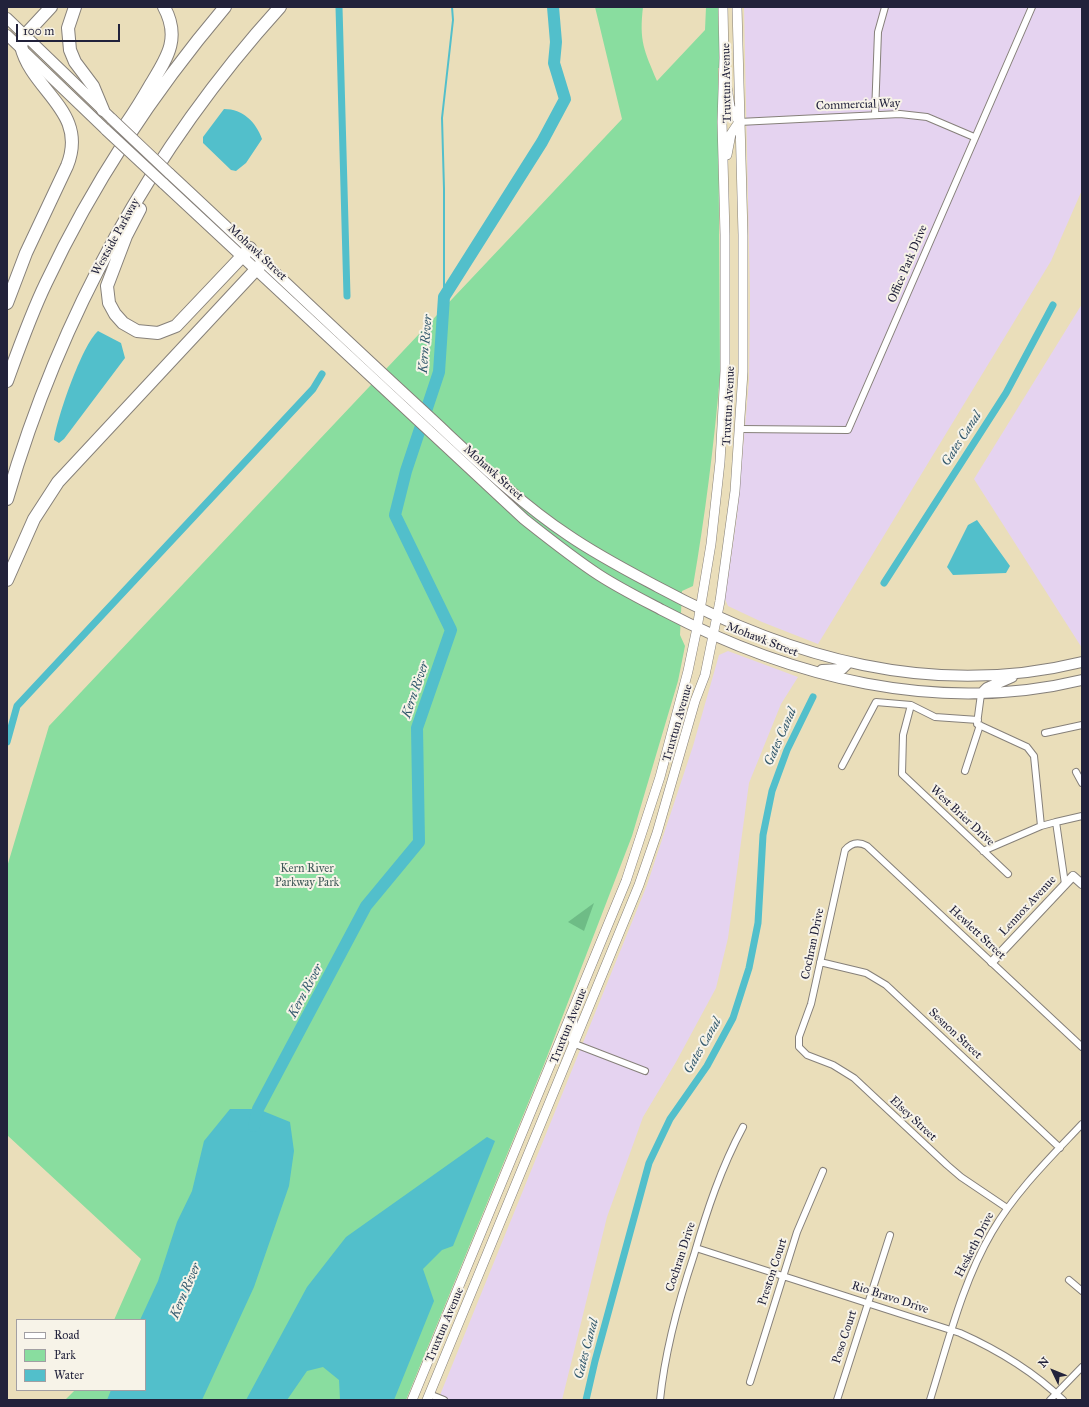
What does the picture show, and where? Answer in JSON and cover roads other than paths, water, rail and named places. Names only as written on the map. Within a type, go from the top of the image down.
[{"type":"highway","points":[[7,303],[26,253],[67,166],[72,146],[72,133],[66,115],[30,68],[22,49],[21,41],[25,35],[51,7]]},
{"type":"highway","points":[[75,7],[68,28],[70,50],[75,62],[93,86],[103,110]]},
{"type":"highway","points":[[7,381],[60,245],[86,192],[169,54],[172,42],[172,31],[164,7]]},
{"type":"highway","points":[[45,284],[82,212],[119,150],[156,95],[225,7]]},
{"type":"highway","points":[[202,35],[228,7]]},
{"type":"highway","name":"Westside Parkway","points":[[7,499],[44,388],[72,322],[91,282],[148,179],[211,90],[280,7]]},
{"type":"highway","points":[[211,90],[170,154],[126,236],[108,280],[107,292],[109,303],[118,318],[132,329],[148,334],[168,331],[180,323],[246,252]]},
{"type":"highway","points":[[7,580],[31,526],[58,482],[87,449],[260,265]]},
{"type":"main road","name":"Truxtun Avenue","points":[[412,1400],[616,906],[644,829],[675,724],[697,628],[717,490],[725,371],[724,172],[722,122],[724,58],[723,7]]},
{"type":"main road","name":"Truxtun Avenue","points":[[428,1397],[637,892],[658,833],[695,701],[705,675],[728,546],[740,429],[743,372],[743,235],[737,7]]},
{"type":"main road","name":"Mohawk Street","points":[[7,18],[169,173],[260,265],[384,375],[496,478],[568,535],[604,558],[700,610],[755,633],[808,652],[875,669],[928,675],[983,676],[1020,673],[1082,662]]},
{"type":"main road","name":"Mohawk Street","points":[[7,35],[163,183],[246,252]]},
{"type":"main road","points":[[724,58],[730,107],[739,122],[731,134],[724,172]]},
{"type":"main road","name":"Mohawk Street","points":[[260,265],[380,387],[492,491],[564,550],[600,576],[697,628],[713,636],[785,664],[854,682],[901,690],[954,694],[982,694],[1046,687],[1082,680]]},
{"type":"main road","points":[[808,670],[842,669],[848,663]]},
{"type":"main road","points":[[982,694],[987,688],[1020,673]]},
{"type":"main road","points":[[575,1006],[571,1036],[575,1044]]},
{"type":"main road","points":[[420,1400],[428,1397],[427,1382],[441,1332]]},
{"type":"street","points":[[875,114],[877,48],[880,25],[885,7]]},
{"type":"street","name":"Office Park Drive","points":[[740,429],[848,430],[974,137],[1032,7]]},
{"type":"street","name":"Commercial Way","points":[[739,122],[875,114],[927,117],[974,137]]},
{"type":"street","points":[[965,771],[979,723],[982,694]]},
{"type":"street","points":[[842,766],[876,702],[911,705],[935,717],[979,723],[1027,747],[1034,756],[1041,826]]},
{"type":"street","name":"West Brier Drive","points":[[911,705],[903,735],[902,774],[1008,874]]},
{"type":"street","points":[[1046,734],[1082,725]]},
{"type":"street","points":[[1076,772],[1082,783]]},
{"type":"street","points":[[983,851],[1041,826],[1082,816]]},
{"type":"street","points":[[1056,822],[1059,834],[1065,884]]},
{"type":"street","name":"Cochran Drive","points":[[802,1051],[798,1042],[799,1037],[811,1004],[843,855],[845,850],[854,844]]},
{"type":"street","name":"Hewlett Street","points":[[854,844],[863,844],[867,846],[1082,1047]]},
{"type":"street","name":"Lennox Avenue","points":[[992,962],[1073,876],[1082,884]]},
{"type":"street","name":"Sesnon Street","points":[[820,962],[866,973],[886,985],[1060,1148]]},
{"type":"street","points":[[575,1044],[645,1071]]},
{"type":"street","name":"Elsey Street","points":[[802,1051],[833,1065],[854,1078],[956,1173],[1008,1208]]},
{"type":"street","name":"Hesketh Drive","points":[[930,1400],[971,1275],[993,1231],[1008,1208],[1032,1177],[1082,1124]]},
{"type":"street","name":"Cochran Drive","points":[[660,1400],[670,1333],[722,1170],[743,1127]]},
{"type":"street","name":"Preston Court","points":[[750,1382],[797,1232],[822,1171]]},
{"type":"street","name":"Poso Court","points":[[837,1400],[890,1235]]},
{"type":"street","name":"Rio Bravo Drive","points":[[696,1248],[952,1330],[1000,1353],[1037,1377],[1063,1400]]},
{"type":"street","points":[[1069,1280],[1082,1291]]},
{"type":"street","points":[[1050,1400],[1082,1367]]},
{"type":"street","points":[[428,1397],[444,1400]]},
{"type":"water","points":[[224,109],[237,111],[243,114],[256,127],[262,139],[246,163],[236,171],[231,170],[203,143],[203,137]]},
{"type":"water","points":[[98,331],[121,343],[125,358],[64,439],[59,443],[54,440],[71,382],[85,351]]},
{"type":"water","points":[[977,520],[1010,566],[1006,573],[953,575],[947,567],[968,525]]},
{"type":"water","points":[[230,1109],[258,1109],[290,1122],[294,1151],[289,1186],[254,1287],[202,1400],[107,1400],[111,1391],[146,1391],[146,1319],[140,1319],[158,1281],[177,1222],[192,1191],[204,1141]]},
{"type":"water","points":[[487,1137],[495,1141],[453,1246],[442,1250],[423,1269],[434,1301],[394,1400],[340,1400],[339,1380],[323,1367],[307,1371],[287,1400],[246,1400],[307,1287],[346,1237]]},
{"type":"waterway","points":[[339,7],[347,296]]},
{"type":"waterway","points":[[444,297],[444,189],[442,118],[453,20],[452,7]]},
{"type":"waterway","name":"Kern River","points":[[254,1126],[258,1109],[366,906],[419,842],[417,728],[451,630],[395,515],[406,471],[439,372],[444,297],[542,142],[565,99],[554,63],[556,42],[553,7]]},
{"type":"waterway","name":"Gates Canal","points":[[884,583],[1006,393],[1053,305]]},
{"type":"waterway","points":[[7,742],[17,706],[313,389],[322,374]]},
{"type":"waterway","name":"Gates Canal","points":[[586,1400],[595,1361],[649,1163],[670,1119],[707,1066],[733,1018],[749,968],[758,923],[763,835],[772,791],[787,750],[813,697]]},
{"type":"park label","name":"Kern River Parkway Park","points":[[307,876]]}]
